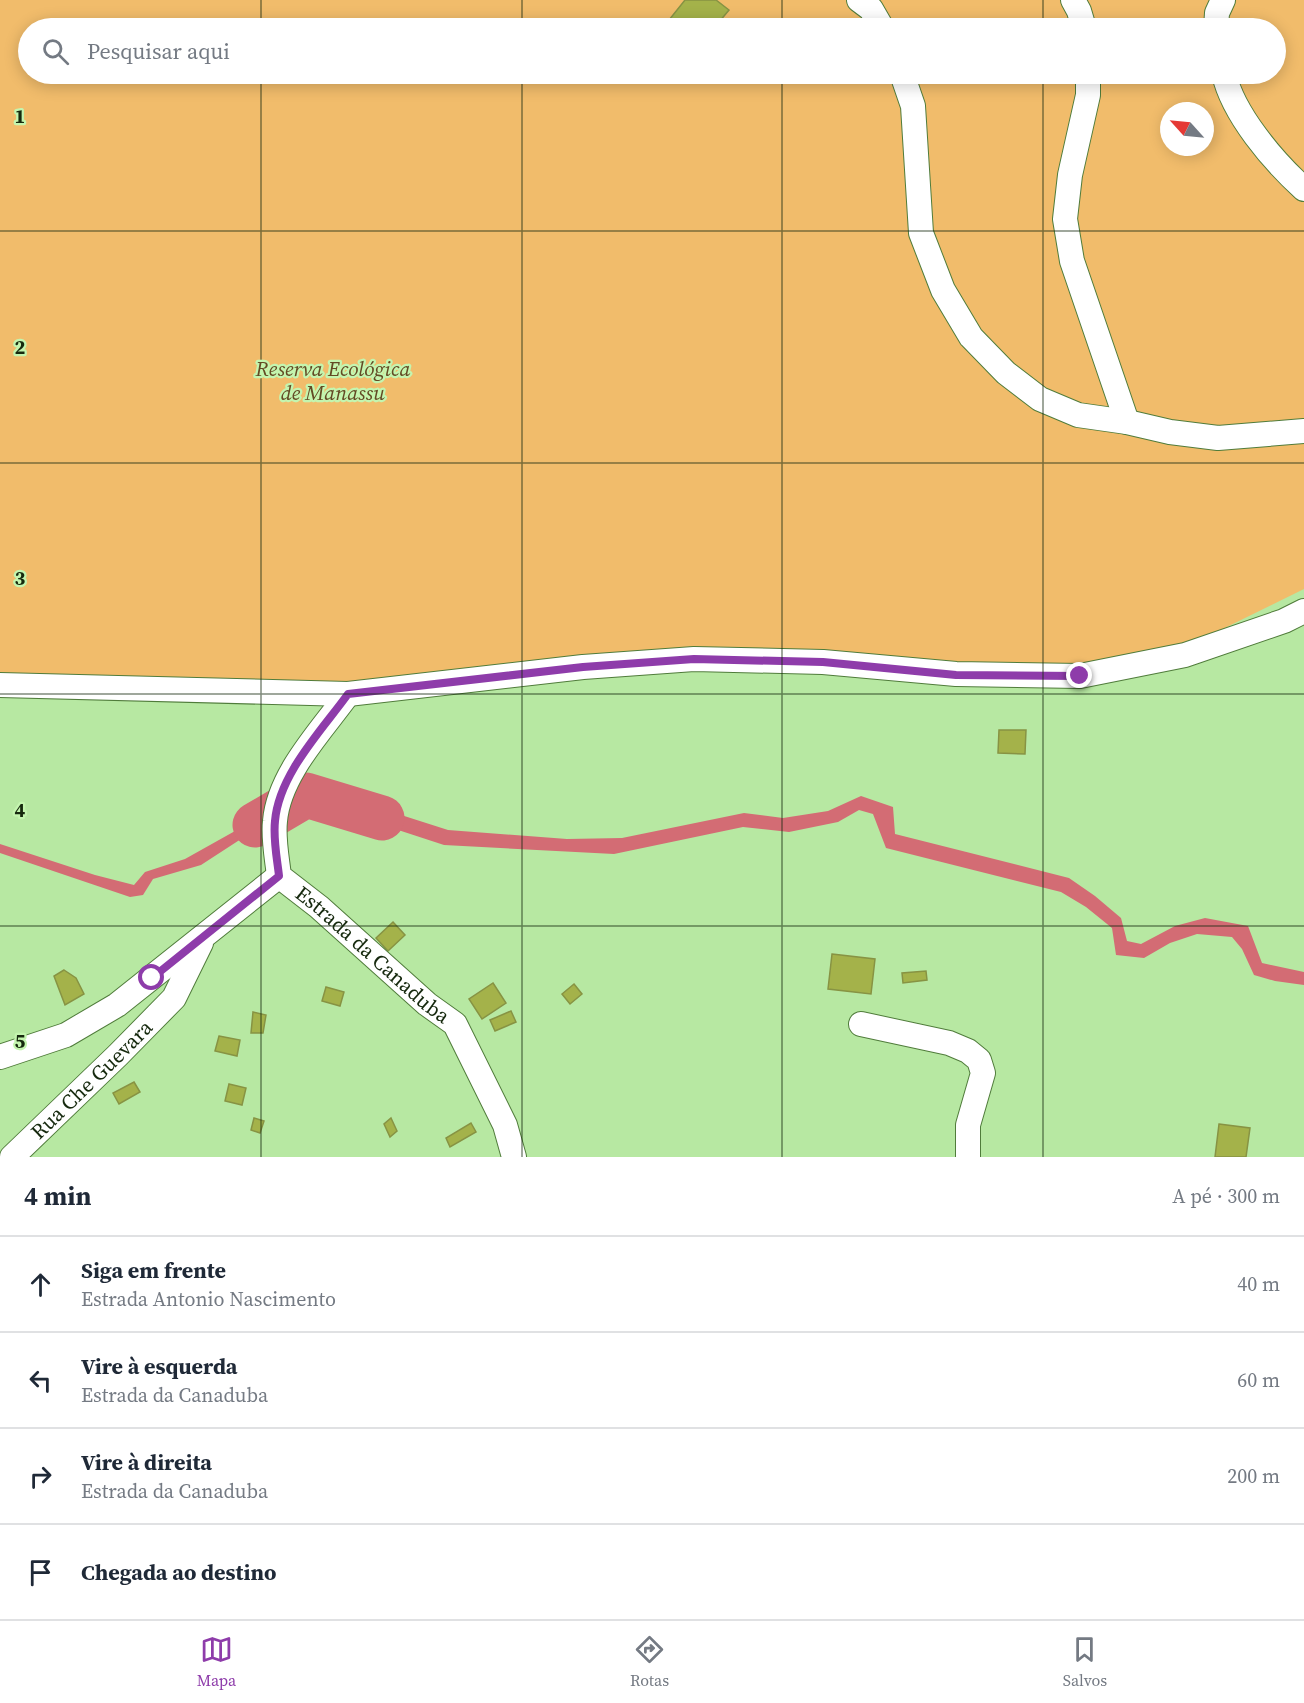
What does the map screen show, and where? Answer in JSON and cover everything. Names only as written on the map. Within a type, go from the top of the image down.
[{"type":"street","points":[[859,0],[871,9],[876,18]]},
{"type":"street","points":[[1073,0],[1081,18]]},
{"type":"street","points":[[1217,18],[1223,0]]},
{"type":"street","points":[[906,84],[913,106],[921,233],[943,290],[971,337],[1006,373],[1040,399],[1078,415],[1127,422],[1170,432],[1218,438],[1304,431]]},
{"type":"street","points":[[1088,84],[1088,95],[1070,175],[1065,219],[1072,261],[1127,422]]},
{"type":"street","points":[[1227,84],[1248,125],[1284,171],[1304,189]]},
{"type":"street","points":[[0,685],[348,694],[583,667],[694,659],[823,662],[956,675],[1080,676],[1185,655],[1284,621],[1304,611]]},
{"type":"street","name":"Estrada da Canaduba","points":[[348,694],[291,772],[277,803],[274,832],[279,876],[319,907],[427,1004],[455,1024],[505,1125],[514,1157]]},
{"type":"street","points":[[0,1057],[66,1035],[117,1005],[279,876]]},
{"type":"street","name":"Rua Che Guevara","points":[[12,1157],[174,998],[203,938]]},
{"type":"street","points":[[861,1024],[949,1043],[968,1051],[979,1060],[983,1073],[968,1125],[968,1157]]},
{"type":"green space","name":"Reserva Ecológica de Manassu","points":[[0,0],[1304,0],[1304,589],[1184,648],[1067,668],[826,656],[344,689],[0,678]]},
{"type":"shaded area","points":[[314,786],[301,804],[264,824],[201,865],[153,879],[143,895],[130,897],[0,853],[0,844],[95,875],[134,885],[145,872],[185,859],[262,816],[292,796]]},
{"type":"shaded area","points":[[326,791],[448,830],[567,839],[622,838],[744,813],[783,818],[828,811],[861,796],[893,807],[895,834],[1069,878],[1121,918],[1127,941],[1141,944],[1175,926],[1205,918],[1248,926],[1262,963],[1304,972],[1304,985],[1254,975],[1242,949],[1232,937],[1197,934],[1170,943],[1144,958],[1116,955],[1112,928],[1086,907],[1061,892],[886,848],[873,814],[859,810],[838,822],[789,832],[743,827],[614,854],[444,845],[389,827],[319,810]]},
{"type":"building","points":[[685,0],[716,0],[729,10],[722,18],[671,18]]},
{"type":"building","points":[[999,730],[1026,730],[1025,754],[998,753]]},
{"type":"building","points":[[393,922],[405,935],[388,951],[376,938]]},
{"type":"building","points":[[832,954],[875,959],[871,994],[828,989]]},
{"type":"building","points":[[64,970],[76,978],[84,994],[65,1005],[54,976]]},
{"type":"building","points":[[926,971],[927,980],[903,983],[902,973]]},
{"type":"building","points":[[493,983],[506,1003],[482,1019],[469,999]]},
{"type":"building","points":[[574,984],[582,994],[570,1004],[562,994]]},
{"type":"building","points":[[326,987],[344,992],[340,1006],[322,1001]]},
{"type":"building","points":[[511,1011],[516,1022],[495,1031],[490,1020]]},
{"type":"building","points":[[253,1012],[266,1015],[263,1033],[251,1033]]},
{"type":"building","points":[[219,1036],[240,1040],[237,1056],[215,1051]]},
{"type":"building","points":[[134,1082],[140,1092],[119,1104],[113,1093]]},
{"type":"building","points":[[229,1084],[246,1088],[242,1105],[225,1101]]},
{"type":"building","points":[[254,1118],[264,1121],[260,1133],[251,1130]]},
{"type":"building","points":[[391,1118],[397,1131],[390,1137],[384,1124]]},
{"type":"building","points":[[471,1123],[476,1132],[450,1147],[446,1138]]},
{"type":"building","points":[[1219,1124],[1250,1128],[1246,1157],[1215,1157]]},
{"type":"waterway","points":[[255,825],[306,795],[382,818]]},
{"type":"route","points":[[152,978],[279,876],[274,832],[277,803],[291,772],[348,694],[583,667],[694,659],[823,662],[956,675],[1080,676]]}]
